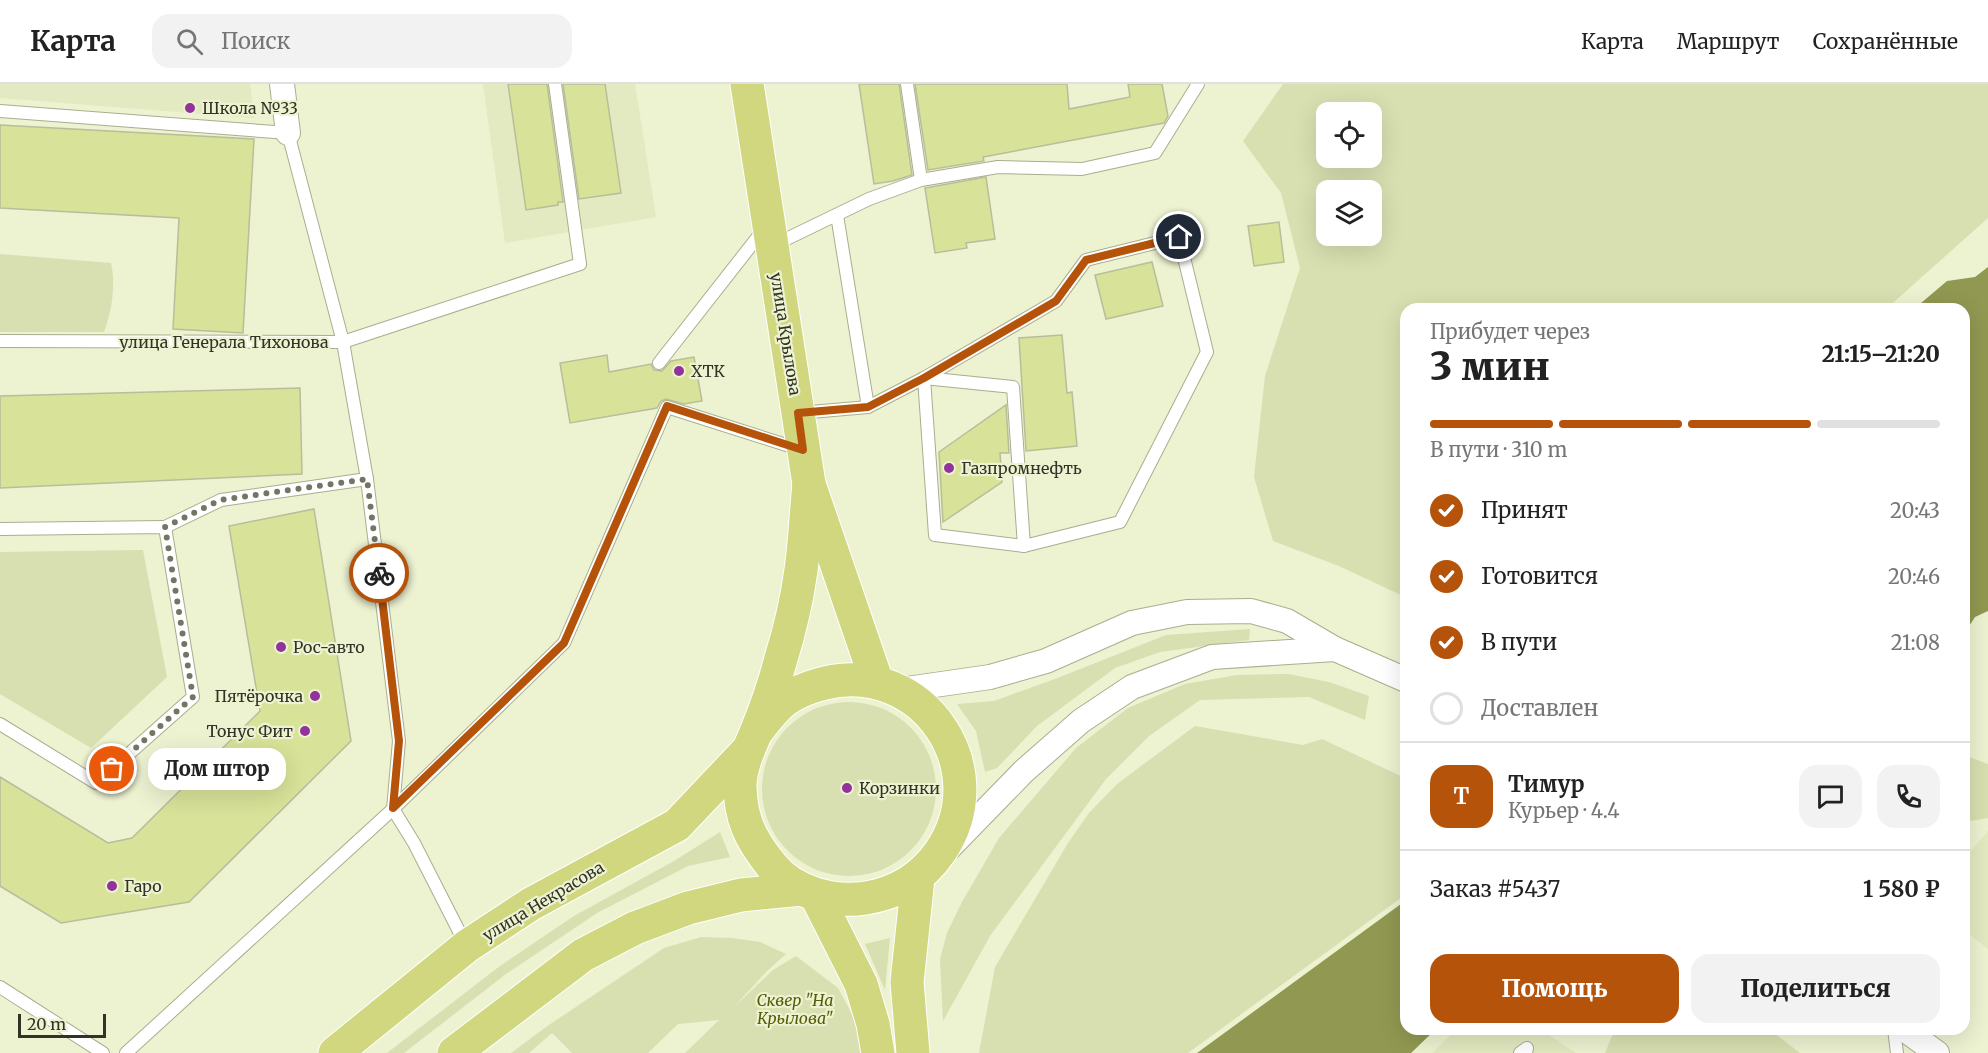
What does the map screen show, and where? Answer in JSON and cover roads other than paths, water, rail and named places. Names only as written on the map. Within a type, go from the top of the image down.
[{"type":"main road","name":"улица Крылова","points":[[747,84],[809,484],[861,631],[888,686]]},
{"type":"main road","points":[[809,484],[801,570],[780,662],[752,740],[740,782],[743,814],[755,844],[775,870],[809,892],[861,984],[873,1024],[878,1053]]},
{"type":"main road","points":[[454,1053],[583,955],[635,928],[688,908],[741,895],[809,892],[851,900],[886,894],[925,871],[951,836],[960,804],[959,769],[948,737],[927,710],[888,686],[843,679],[809,687],[780,704],[752,740]]},
{"type":"main road","name":"улица Некрасова","points":[[335,1053],[467,946],[531,904],[678,825],[752,740]]},
{"type":"main road","points":[[913,1053],[907,982],[925,871]]},
{"type":"street","points":[[282,84],[288,133]]},
{"type":"street","points":[[888,686],[990,678],[1046,661],[1132,623],[1187,612],[1251,611],[1287,621],[1335,649],[1400,677]]},
{"type":"street","points":[[925,871],[1024,771],[1081,721],[1132,687],[1212,657],[1335,649]]},
{"type":"street","points":[[1912,1035],[1937,1053]]},
{"type":"lane","name":"улица Генерала Тихонова","points":[[0,341],[343,342],[580,264],[555,84]]},
{"type":"lane","points":[[907,84],[921,180]]},
{"type":"lane","points":[[659,363],[770,234],[837,215],[921,180],[998,167],[1082,169],[1155,153],[1190,90],[1198,84]]},
{"type":"lane","points":[[0,111],[288,133],[343,342],[367,479],[399,741],[393,808],[414,843],[467,946]]},
{"type":"lane","points":[[837,215],[868,407]]},
{"type":"lane","points":[[798,413],[868,407],[924,378],[1056,301],[1086,260],[1179,237],[1207,352],[1120,522],[1024,546],[934,535],[924,378]]},
{"type":"lane","points":[[924,378],[1013,387],[1024,546]]},
{"type":"lane","points":[[126,1053],[393,808],[564,643],[667,406],[803,450]]},
{"type":"lane","points":[[0,529],[165,527],[220,500],[367,479]]},
{"type":"lane","points":[[0,724],[96,783],[193,697],[165,527]]},
{"type":"lane","points":[[0,987],[104,1053]]},
{"type":"lane","points":[[1895,1035],[1897,1053]]},
{"type":"lane","points":[[1520,1053],[1527,1048],[1526,1053]]},
{"type":"place","name":"Школа №33","points":[[190,108]]},
{"type":"place","name":"ХТК","points":[[679,371]]},
{"type":"place","name":"Газпромнефть","points":[[949,468]]},
{"type":"place","name":"Рос-авто","points":[[281,647]]},
{"type":"place","name":"Пятёрочка","points":[[315,696]]},
{"type":"place","name":"Тонус Фит","points":[[305,731]]},
{"type":"place","name":"Дом штор","points":[[112,769]]},
{"type":"place","name":"Корзинки","points":[[847,788]]},
{"type":"place","name":"Гаро","points":[[112,886]]},
{"type":"park label","name":"Сквер \"На Крылова\"","points":[[795,1009]]}]
